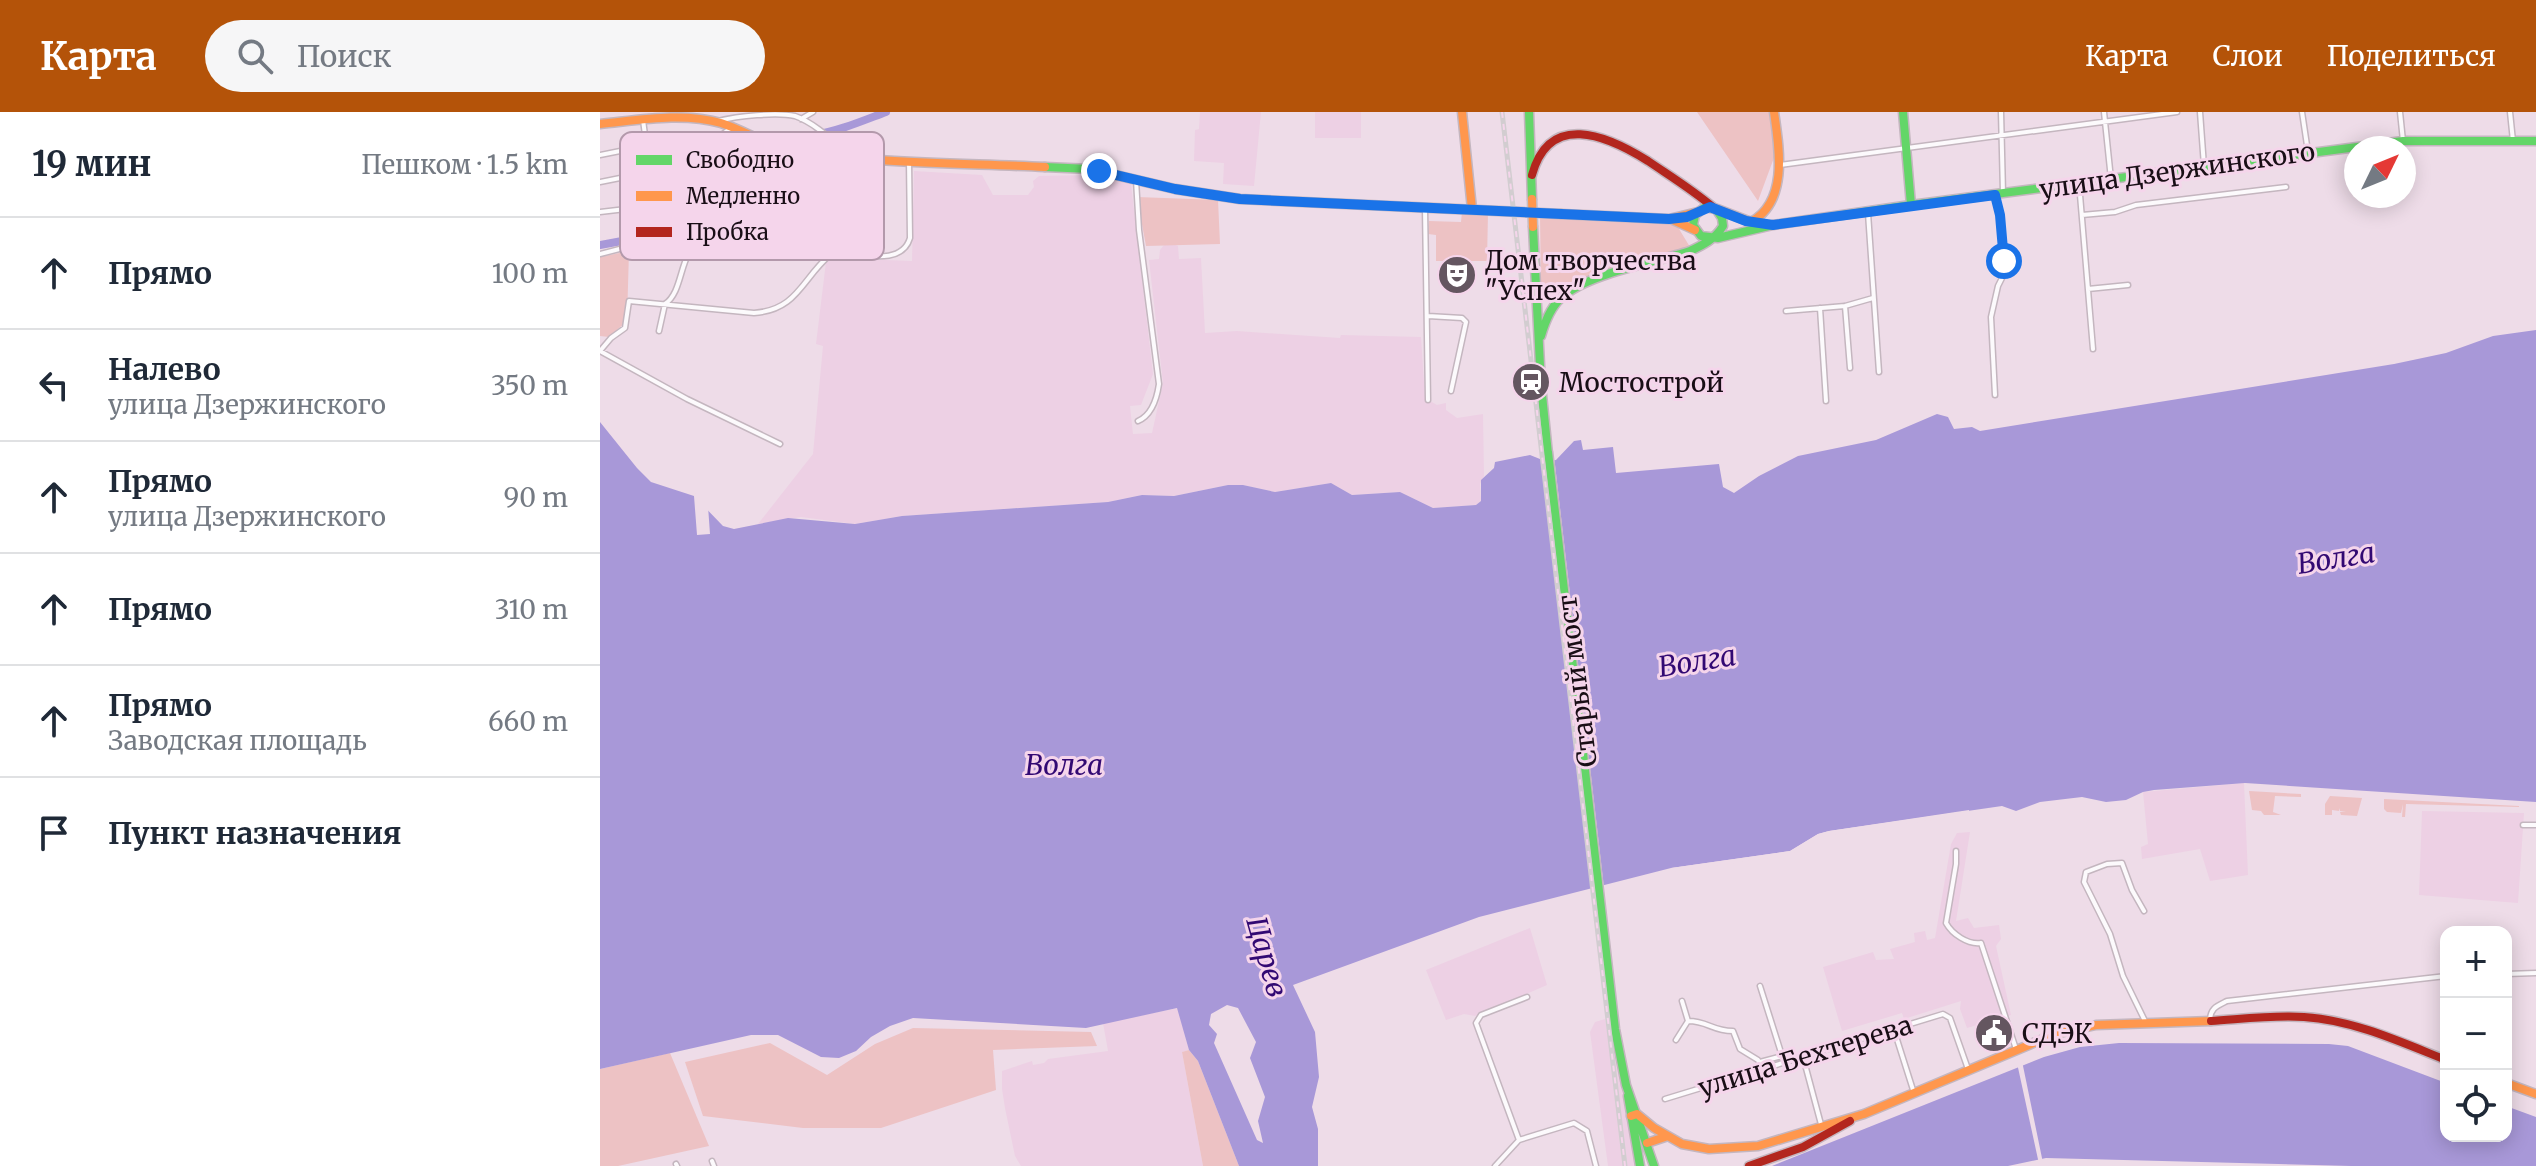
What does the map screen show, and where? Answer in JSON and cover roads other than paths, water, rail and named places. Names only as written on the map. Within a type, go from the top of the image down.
[{"type":"main road","points":[[1462,112],[1472,209]]},
{"type":"main road","points":[[1529,112],[1540,355]]},
{"type":"main road","points":[[884,159],[1090,169],[1229,198],[1669,219],[1687,217],[1705,207],[1756,221],[1764,213],[1773,193],[1780,165],[1774,112]]},
{"type":"main road","points":[[1903,112],[1911,205]]},
{"type":"main road","points":[[600,124],[687,118],[716,122],[741,132]]},
{"type":"main road","points":[[1532,175],[1539,151],[1554,135],[1568,129],[1590,129],[1684,185],[1715,208],[1723,226],[1712,239],[1669,219]]},
{"type":"main road","name":"улица Дзержинского","points":[[2416,141],[2536,141]]},
{"type":"main road","name":"улица Дзержинского","points":[[1540,355],[1541,335],[1548,314],[1566,292],[1588,281],[1685,252],[1712,239],[1773,225],[1911,205],[2344,148]]},
{"type":"main road","points":[[1696,230],[1693,219],[1698,212]]},
{"type":"main road","name":"Старый мост","points":[[1540,355],[1544,418],[1578,725],[1615,1029],[1634,1115],[1654,1166]]},
{"type":"main road","points":[[1647,1143],[1659,1137],[1694,1148],[1733,1149],[1778,1141],[1864,1114],[2016,1049],[2075,1029],[2146,1023],[2323,1019],[2361,1028],[2440,1058]]},
{"type":"main road","points":[[2512,1085],[2536,1094]]},
{"type":"main road","points":[[1749,1166],[1803,1147],[1864,1114]]},
{"type":"main road","points":[[1634,1115],[1670,1139]]},
{"type":"main road","points":[[1634,1115],[1640,1166]]},
{"type":"street","points":[[801,119],[813,112]]},
{"type":"street","points":[[1995,395],[1991,317],[2004,274],[1999,194],[2001,112]]},
{"type":"street","points":[[2104,112],[2111,179]]},
{"type":"street","points":[[1780,165],[2177,112]]},
{"type":"street","points":[[2200,112],[2204,166]]},
{"type":"street","points":[[2302,112],[2308,152]]},
{"type":"street","points":[[2400,112],[2402,136]]},
{"type":"street","points":[[2510,112],[2513,141]]},
{"type":"street","points":[[716,122],[737,114],[791,113],[821,132]]},
{"type":"street","points":[[643,120],[644,132]]},
{"type":"street","points":[[726,132],[732,128]]},
{"type":"street","points":[[600,155],[620,151]]},
{"type":"street","points":[[884,256],[899,252],[908,245],[910,238],[909,161]]},
{"type":"street","points":[[600,182],[620,178]]},
{"type":"street","points":[[1136,180],[1139,230],[1159,384],[1156,400],[1147,417],[1138,421]]},
{"type":"street","points":[[2079,183],[2093,349]]},
{"type":"street","points":[[2082,215],[2109,213],[2136,205],[2286,187]]},
{"type":"street","points":[[1425,208],[1428,400]]},
{"type":"street","points":[[600,212],[620,210]]},
{"type":"street","points":[[1868,213],[1879,372]]},
{"type":"street","points":[[1749,221],[1773,225]]},
{"type":"street","points":[[600,254],[620,249]]},
{"type":"street","points":[[659,331],[665,304],[673,298],[685,260]]},
{"type":"street","points":[[780,444],[687,399],[600,351],[625,328],[629,301],[772,312],[806,284],[826,260]]},
{"type":"street","points":[[2088,289],[2128,285]]},
{"type":"street","points":[[1786,311],[1845,306],[1873,298]]},
{"type":"street","points":[[1845,306],[1850,368]]},
{"type":"street","points":[[1820,308],[1826,401]]},
{"type":"street","points":[[1428,316],[1462,318],[1466,322],[1451,391]]},
{"type":"street","points":[[2523,825],[2536,825]]},
{"type":"street","points":[[1956,851],[1946,923],[1969,943],[1981,943],[2016,1049]]},
{"type":"street","points":[[2144,911],[2122,863],[2107,864],[2086,872],[2084,882],[2110,934],[2123,976],[2146,1023]]},
{"type":"street","points":[[2512,974],[2536,973]]},
{"type":"street","points":[[2210,1021],[2210,1013],[2227,1001],[2440,977]]},
{"type":"street","points":[[1688,1021],[1702,1022],[1718,1031],[1733,1031],[1740,1049],[1760,1062],[1783,1059],[1760,986]]},
{"type":"street","points":[[1519,1140],[1476,1023],[1477,1018],[1527,997]]},
{"type":"street","points":[[1676,1040],[1688,1021],[1682,1001]]},
{"type":"street","name":"улица Бехтерева","points":[[1665,1099],[1762,1069],[1783,1059],[1803,1057],[1945,1014],[1950,1018],[1968,1069]]},
{"type":"street","points":[[1894,1029],[1914,1093]]},
{"type":"street","points":[[1803,1057],[1822,1128]]},
{"type":"street","points":[[1760,1062],[1762,1069]]},
{"type":"street","points":[[1495,1166],[1519,1140],[1574,1123],[1580,1124],[1588,1133],[1596,1166]]},
{"type":"water","name":"Волга","points":[[2536,330],[2536,802],[2245,783],[2154,790],[2126,800],[2106,802],[2082,797],[2040,802],[2016,811],[2002,806],[1829,831],[1790,851],[1671,868],[1479,917],[1293,985],[1315,1032],[1319,1077],[1312,1107],[1318,1129],[1318,1166],[1239,1166],[1198,1061],[1189,1050],[1177,1008],[1086,1028],[913,1018],[890,1026],[856,1051],[839,1058],[821,1057],[778,1035],[751,1035],[600,1069],[600,422],[651,482],[694,496],[723,526],[734,529],[788,518],[855,524],[902,516],[1108,502],[1142,495],[1174,496],[1228,485],[1275,492],[1331,483],[1352,495],[1400,492],[1433,508],[1476,505],[1481,501],[1481,480],[1494,468],[1495,462],[1530,455],[1545,461],[1556,460],[1574,441],[1581,440],[1583,450],[1613,447],[1616,473],[1719,464],[1723,487],[1734,493],[1798,456],[1876,440],[1937,414],[1948,417],[1954,429],[1972,427],[1980,431],[2394,364],[2446,353],[2493,336]],"holes":[[[1227,1005],[1238,1008],[1256,1042],[1250,1058],[1265,1097],[1258,1121],[1263,1143],[1257,1140],[1214,1043],[1217,1034],[1209,1025],[1211,1014]]]},
{"type":"water","points":[[2119,1043],[2348,1046],[2440,1081],[2440,1142],[2512,1142],[2512,1108],[2536,1117],[2536,1166],[2351,1166],[2046,1158],[2008,1166],[1772,1166],[2044,1057],[2080,1047]]},
{"type":"waterway","points":[[826,132],[886,112]]},
{"type":"waterway","points":[[600,245],[620,241]]},
{"type":"railway","points":[[1502,112],[1625,1166]]},
{"type":"place","name":"Дом творчества \"Успех\"","points":[[1457,275]]},
{"type":"place","name":"Мостострой","points":[[1531,382]]},
{"type":"place","name":"СДЭК","points":[[1994,1033]]},
{"type":"water label","name":"Царев","points":[[1267,957]]}]
